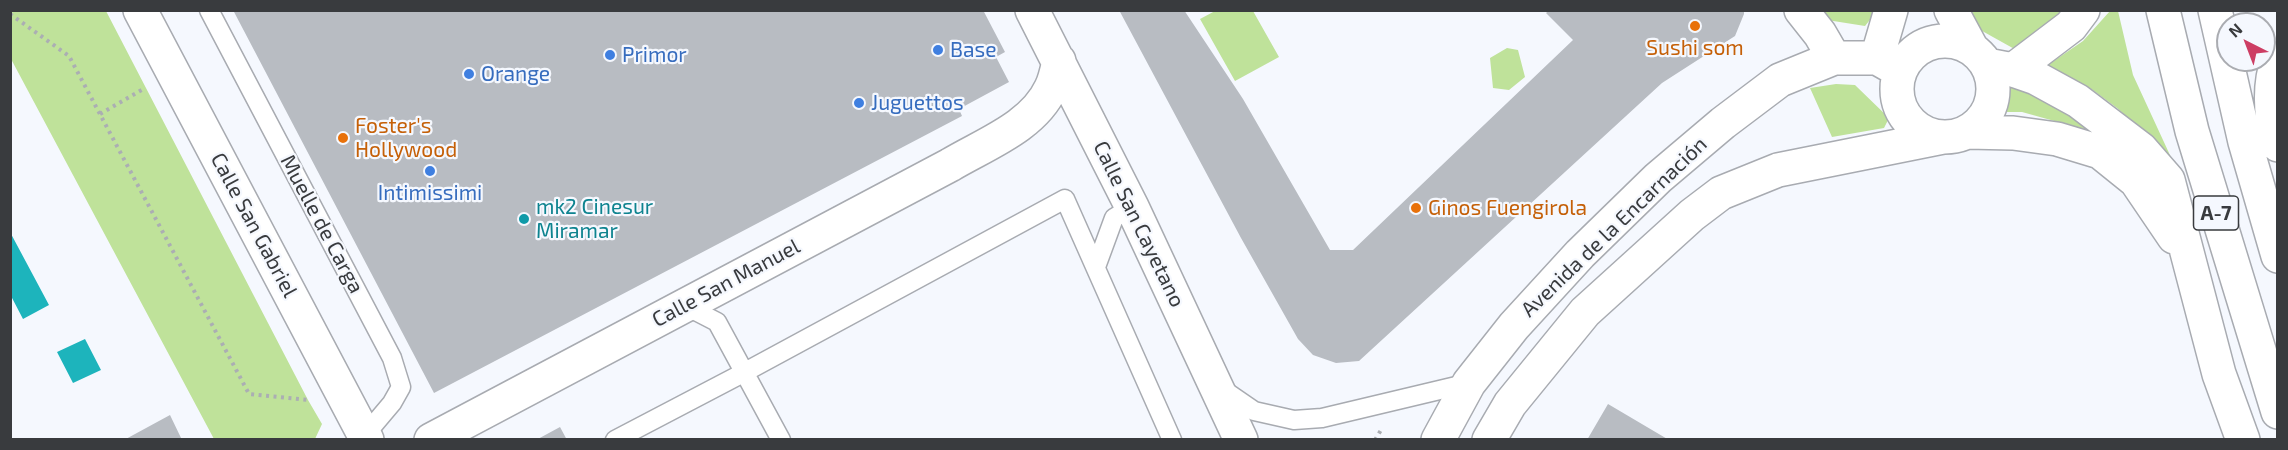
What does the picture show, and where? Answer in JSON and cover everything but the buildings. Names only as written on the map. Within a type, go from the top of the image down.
[{"type":"main road","name":"Calle San Gabriel","points":[[140,10],[366,437]]},
{"type":"main road","name":"Calle San Cayetano","points":[[1032,10],[1132,207],[1241,440]]},
{"type":"main road","points":[[1801,10],[1820,34],[1834,58]]},
{"type":"main road","points":[[1891,10],[1889,64],[1897,86],[1898,101],[1905,115],[1915,126],[1928,134],[2013,133],[2057,139],[2100,152],[2136,181],[2186,256]]},
{"type":"main road","points":[[1951,10],[1991,61],[1993,95],[1988,110],[1979,123],[1955,134]]},
{"type":"main road","points":[[1991,61],[2071,26],[2083,10]]},
{"type":"main road","name":"A-7","points":[[2163,10],[2192,131],[2277,412]]},
{"type":"main road","name":"A-7","points":[[2215,10],[2245,142],[2277,256]]},
{"type":"main road","points":[[1889,64],[1933,42],[1947,40],[1960,43],[1991,61],[2036,78],[2078,101],[2141,148],[2168,180],[2186,256],[2219,374],[2243,440]]},
{"type":"main road","name":"Avenida de la Encarnación","points":[[1438,440],[1469,383],[1514,326],[1580,254],[1658,178],[1723,123],[1780,80],[1834,58],[1889,64]]},
{"type":"main road","points":[[2277,59],[2272,75],[2272,125],[2277,145]]},
{"type":"main road","name":"Calle San Manuel","points":[[431,440],[950,165],[1020,125],[1039,106],[1052,87],[1059,61]]},
{"type":"main road","name":"Calle San Manuel","points":[[1020,125],[1050,120],[1076,124],[1095,133]]},
{"type":"main road","name":"Avenida de la Encarnación","points":[[1489,440],[1510,404],[1585,312],[1692,215],[1721,193],[1778,170],[1955,134]]},
{"type":"lane","name":"Muelle de Carga","points":[[209,10],[392,358],[402,387],[366,437]]},
{"type":"lane","points":[[615,440],[1065,199],[1172,440]]},
{"type":"lane","points":[[1095,267],[1114,218],[1132,207]]},
{"type":"lane","points":[[684,305],[717,322],[781,440]]},
{"type":"lane","points":[[1216,384],[1254,411],[1294,420],[1322,418],[1469,383]]},
{"type":"path","points":[[10,14],[69,56],[249,394],[308,400]]},
{"type":"path","points":[[100,114],[146,88]]},
{"type":"green space","points":[[10,11],[106,11],[322,424],[315,439],[214,439],[11,59]]},
{"type":"green space","points":[[1215,11],[1253,11],[1279,57],[1235,81],[1200,19]]},
{"type":"green space","points":[[1818,11],[1877,11],[1865,26],[1827,20]]},
{"type":"green space","points":[[1970,11],[2062,11],[2018,51],[1975,27]]},
{"type":"green space","points":[[2110,11],[2118,11],[2133,75],[2175,166],[2147,135],[2090,88],[2046,68],[2042,69],[2083,41]]},
{"type":"green space","points":[[1507,48],[1518,50],[1525,77],[1509,90],[1493,88],[1490,58]]},
{"type":"green space","points":[[2003,77],[2028,87],[2101,134],[2022,112],[2000,112]]},
{"type":"green space","points":[[1836,84],[1855,85],[1889,118],[1884,128],[1832,137],[1810,88]]},
{"type":"water","points":[[10,232],[49,305],[23,319],[11,296]]},
{"type":"water","points":[[85,339],[101,370],[73,383],[57,352]]},
{"type":"place","name":"Sushi som","points":[[1695,26]]},
{"type":"place","name":"Base","points":[[938,50]]},
{"type":"place","name":"Primor","points":[[610,55]]},
{"type":"place","name":"Orange","points":[[469,74]]},
{"type":"place","name":"Juguettos","points":[[859,103]]},
{"type":"place","name":"Foster's Hollywood","points":[[343,138]]},
{"type":"place","name":"Intimissimi","points":[[430,171]]},
{"type":"place","name":"Ginos Fuengirola","points":[[1416,208]]},
{"type":"place","name":"mk2 Cinesur Miramar","points":[[524,219]]}]
